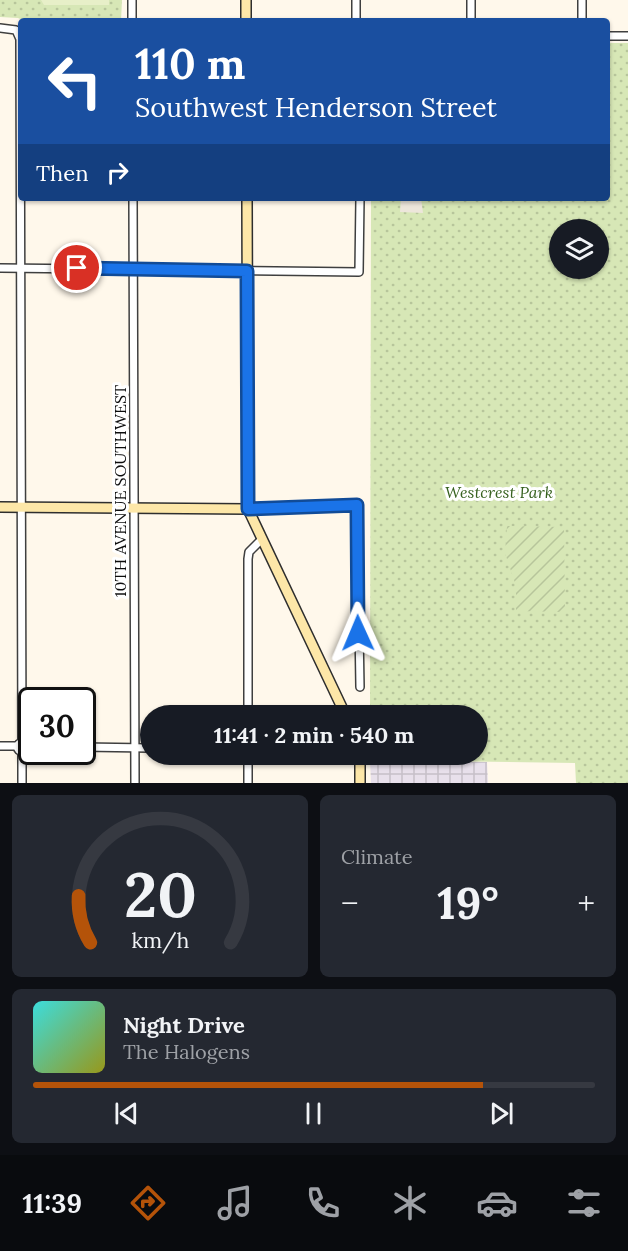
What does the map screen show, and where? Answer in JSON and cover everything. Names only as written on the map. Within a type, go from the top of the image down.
[{"type":"street","points":[[132,0],[132,18]]},
{"type":"street","points":[[246,0],[246,18]]},
{"type":"street","points":[[356,0],[356,18]]},
{"type":"street","points":[[471,0],[471,18]]},
{"type":"street","points":[[582,0],[582,18]]},
{"type":"street","points":[[0,28],[11,28],[18,32]]},
{"type":"street","points":[[610,36],[628,36]]},
{"type":"street","points":[[19,201],[24,687]]},
{"type":"street","name":"10TH AVENUE SOUTHWEST","points":[[133,201],[135,783]]},
{"type":"street","points":[[247,201],[248,509],[341,705]]},
{"type":"street","points":[[0,268],[359,272],[360,201]]},
{"type":"street","points":[[0,507],[248,509],[357,505],[360,687]]},
{"type":"street","points":[[248,705],[248,559],[249,552],[262,539]]},
{"type":"street","points":[[0,746],[18,746]]},
{"type":"street","points":[[96,747],[140,747]]},
{"type":"street","points":[[22,783],[23,765]]},
{"type":"street","points":[[248,765],[248,783]]},
{"type":"street","points":[[360,765],[360,783]]},
{"type":"shaded area","points":[[401,201],[421,201],[423,213],[400,212]]},
{"type":"shaded area","points":[[370,765],[487,765],[488,783],[371,783]]},
{"type":"green space","points":[[0,0],[122,0],[121,18],[0,17]]},
{"type":"green space","points":[[41,0],[109,0],[109,5],[44,5]]},
{"type":"green space","name":"Westcrest Park","points":[[610,43],[628,43],[628,783],[576,783],[575,763],[488,762],[488,705],[370,705],[371,201],[610,201]]},
{"type":"green space","points":[[507,526],[564,527],[565,612],[516,611],[516,586],[505,553]]},
{"type":"route","points":[[77,268],[247,271],[248,509],[357,505],[358,633]]}]
